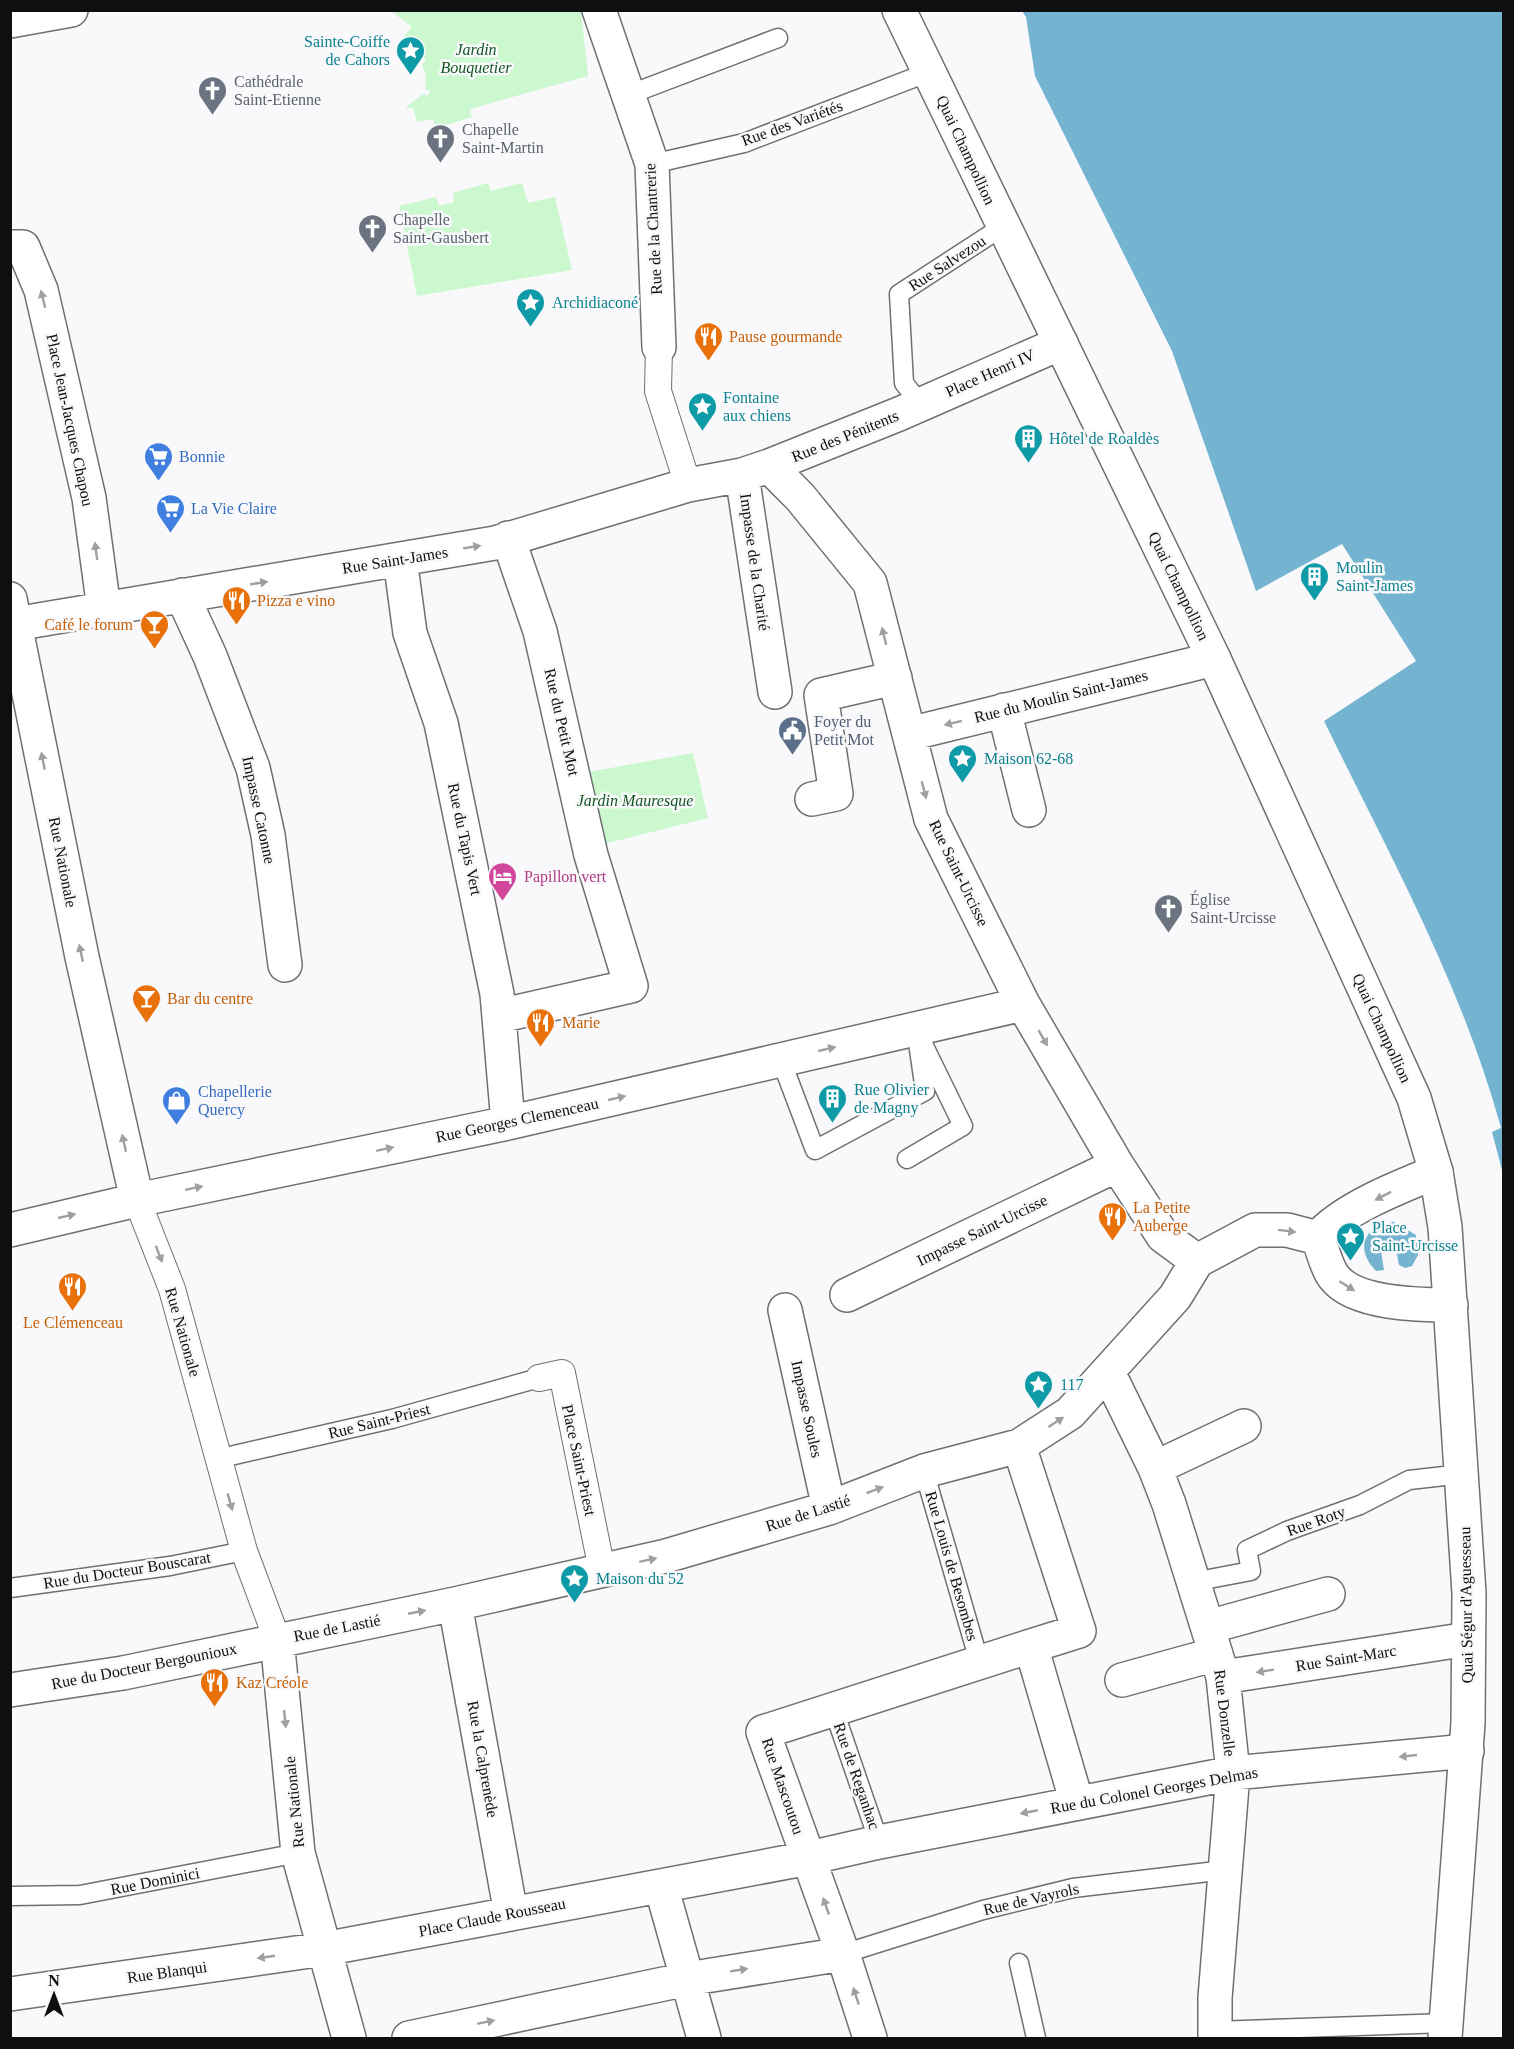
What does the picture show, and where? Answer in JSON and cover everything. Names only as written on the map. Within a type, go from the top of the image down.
[{"type":"street","points":[[10,21],[71,10]]},
{"type":"street","name":"Rue de la Chantrerie","points":[[599,10],[652,164],[659,347]]},
{"type":"street","name":"Quai Champollion","points":[[899,10],[1214,659],[1414,1098],[1436,1172]]},
{"type":"street","name":"Place Jean-Jacques Chapou","points":[[10,247],[22,247],[41,290],[89,498],[104,609]]},
{"type":"street","name":"Place Henri IV","points":[[920,404],[1061,343]]},
{"type":"street","points":[[659,347],[658,391],[688,485]]},
{"type":"street","name":"Rue des Pénitents","points":[[756,470],[920,404]]},
{"type":"street","name":"Rue Saint-James","points":[[13,611],[104,609],[495,543],[688,485],[756,470]]},
{"type":"street","name":"Impasse de la Charité","points":[[756,470],[768,650],[775,692]]},
{"type":"street","name":"Rue Saint-Urcisse","points":[[756,470],[800,497],[870,583],[931,819],[1023,1004],[1117,1165],[1162,1236],[1197,1261]]},
{"type":"street","name":"Rue du Petit Mot","points":[[499,1016],[631,986],[591,855],[540,631],[508,538]]},
{"type":"street","name":"Rue du Tapis Vert","points":[[400,559],[410,633],[441,723],[497,994],[508,1123]]},
{"type":"street","name":"Impasse Catonne","points":[[182,595],[210,656],[253,768],[268,835],[285,965]]},
{"type":"street","name":"Rue Nationale","points":[[13,611],[16,658],[137,1200],[172,1289],[244,1551],[277,1640],[298,1853],[349,2038]]},
{"type":"street","name":"Rue du Moulin Saint-James","points":[[909,734],[1214,659]]},
{"type":"street","points":[[812,799],[836,794],[821,695],[895,678]]},
{"type":"street","points":[[1004,710],[1029,810]]},
{"type":"street","name":"Rue Georges Clemenceau","points":[[10,1230],[137,1200],[508,1123],[1023,1004]]},
{"type":"street","name":"Impasse Saint-Urcisse","points":[[847,1295],[1117,1165]]},
{"type":"street","points":[[1318,1238],[1329,1225],[1348,1213],[1436,1172]]},
{"type":"street","name":"Quai Ségur d'Aguesseau","points":[[1436,1172],[1445,1227],[1451,1305],[1462,1474],[1468,1639],[1467,1751],[1446,2031]]},
{"type":"street","points":[[1197,1261],[1255,1230],[1287,1230],[1318,1238]]},
{"type":"street","points":[[1318,1238],[1334,1278],[1358,1293],[1382,1300],[1451,1305]]},
{"type":"street","name":"Rue de Lastié","points":[[277,1640],[455,1605],[666,1556],[829,1508],[924,1471],[1019,1446],[1070,1413],[1175,1297],[1197,1261]]},
{"type":"street","name":"Impasse Soules","points":[[785,1310],[829,1508]]},
{"type":"street","name":"Rue Donzelle","points":[[1108,1372],[1155,1468],[1216,1653],[1233,1773],[1215,1998],[1215,2035]]},
{"type":"street","name":"Place Saint-Priest","points":[[539,1378],[562,1373],[602,1570]]},
{"type":"street","points":[[1155,1468],[1244,1426]]},
{"type":"street","name":"Rue Mascoutou","points":[[870,2038],[843,1954],[809,1858],[789,1810],[763,1732],[834,1711],[979,1661],[1079,1631],[1019,1446]]},
{"type":"street","points":[[1122,1680],[1216,1653],[1328,1594]]},
{"type":"street","name":"Rue la Calprenède","points":[[455,1605],[511,1914]]},
{"type":"street","name":"Rue Saint-Marc","points":[[1216,1653],[1468,1639]]},
{"type":"street","name":"Rue du Docteur Bergounioux","points":[[10,1690],[123,1673],[277,1640]]},
{"type":"street","points":[[1032,1646],[1077,1803]]},
{"type":"street","name":"Rue du Colonel Georges Delmas","points":[[809,1858],[879,1842],[1233,1773],[1467,1751]]},
{"type":"street","name":"Place Claude Rousseau","points":[[324,1949],[809,1858]]},
{"type":"street","points":[[661,1886],[704,2038]]},
{"type":"street","name":"Rue Blanqui","points":[[10,1994],[324,1949]]},
{"type":"street","points":[[409,2038],[691,1992],[843,1954]]},
{"type":"lane","points":[[628,95],[778,38]]},
{"type":"lane","name":"Rue des Variétés","points":[[652,164],[744,142],[929,72]]},
{"type":"lane","name":"Rue Salvezou","points":[[920,404],[904,383],[899,294],[1002,226]]},
{"type":"lane","points":[[781,1060],[815,1150],[925,1091],[916,1029]]},
{"type":"lane","points":[[907,1159],[963,1126],[916,1029]]},
{"type":"lane","name":"Rue Saint-Priest","points":[[217,1459],[392,1419],[539,1378]]},
{"type":"lane","name":"Rue Louis de Besombes","points":[[924,1471],[979,1661]]},
{"type":"lane","name":"Rue Roty","points":[[1193,1582],[1251,1571],[1247,1550],[1287,1531],[1360,1505],[1409,1480],[1462,1474]]},
{"type":"lane","name":"Rue du Docteur Bouscarat","points":[[10,1588],[170,1566],[244,1551]]},
{"type":"lane","name":"Rue de Reganhac","points":[[834,1711],[879,1842]]},
{"type":"lane","name":"Rue Dominici","points":[[10,1896],[80,1895],[298,1853]]},
{"type":"lane","name":"Rue de Vayrols","points":[[843,1954],[983,1910],[1072,1888],[1225,1870]]},
{"type":"lane","points":[[1019,1963],[1036,2038]]},
{"type":"lane","points":[[1215,2035],[1446,2031]]},
{"type":"green space","name":"Jardin Bouquetier","points":[[391,11],[581,11],[588,76],[470,109],[472,117],[436,128],[433,119],[417,122],[413,108],[405,108],[423,94],[428,96],[430,91],[425,89],[426,76],[422,64],[426,61],[423,56],[418,58],[401,50],[399,42],[412,27]]},
{"type":"green space","points":[[488,183],[491,191],[522,183],[528,203],[555,197],[572,270],[417,296],[399,206],[436,197],[439,206],[454,202],[453,193]]},
{"type":"green space","name":"Jardin Mauresque","points":[[693,753],[708,818],[600,845],[583,773]]},
{"type":"water","points":[[1022,11],[1503,11],[1503,1174],[1492,1132],[1501,1128],[1466,1023],[1422,921],[1324,721],[1416,661],[1342,544],[1256,591],[1172,351],[1035,76],[1026,17]]},
{"type":"water","points":[[1394,1222],[1416,1235],[1418,1255],[1412,1266],[1405,1268],[1399,1265],[1395,1244],[1388,1242],[1383,1245],[1381,1251],[1384,1270],[1376,1271],[1365,1254],[1366,1239],[1375,1228]]},
{"type":"place","name":"Sainte-Coiffe de Cahors","points":[[411,76]]},
{"type":"place","name":"Cathédrale Saint-Etienne","points":[[213,116]]},
{"type":"place","name":"Chapelle Saint-Martin","points":[[441,164]]},
{"type":"place","name":"Chapelle Saint-Gausbert","points":[[372,254]]},
{"type":"place","name":"Archidiaconé","points":[[531,328]]},
{"type":"place","name":"Pause gourmande","points":[[708,362]]},
{"type":"place","name":"Fontaine aux chiens","points":[[702,432]]},
{"type":"place","name":"Hôtel de Roaldès","points":[[1028,464]]},
{"type":"place","name":"Bonnie","points":[[158,482]]},
{"type":"place","name":"La Vie Claire","points":[[170,534]]},
{"type":"place","name":"Moulin Saint-James","points":[[1315,602]]},
{"type":"place","name":"Pizza e vino","points":[[236,626]]},
{"type":"place","name":"Café le forum","points":[[154,650]]},
{"type":"place","name":"Foyer du Petit Mot","points":[[793,756]]},
{"type":"place","name":"Maison 62-68","points":[[963,784]]},
{"type":"place","name":"Papillon vert","points":[[503,902]]},
{"type":"place","name":"Église Saint-Urcisse","points":[[1169,934]]},
{"type":"place","name":"Bar du centre","points":[[146,1024]]},
{"type":"place","name":"Marie","points":[[541,1048]]},
{"type":"place","name":"Rue Olivier de Magny","points":[[833,1124]]},
{"type":"place","name":"Chapellerie Quercy","points":[[177,1126]]},
{"type":"place","name":"La Petite Auberge","points":[[1112,1242]]},
{"type":"place","name":"Place Saint-Urcisse","points":[[1351,1262]]},
{"type":"place","name":"Le Clémenceau","points":[[73,1312]]},
{"type":"place","name":"117","points":[[1039,1410]]},
{"type":"place","name":"Maison du 52","points":[[575,1604]]},
{"type":"place","name":"Kaz Créole","points":[[215,1708]]}]
